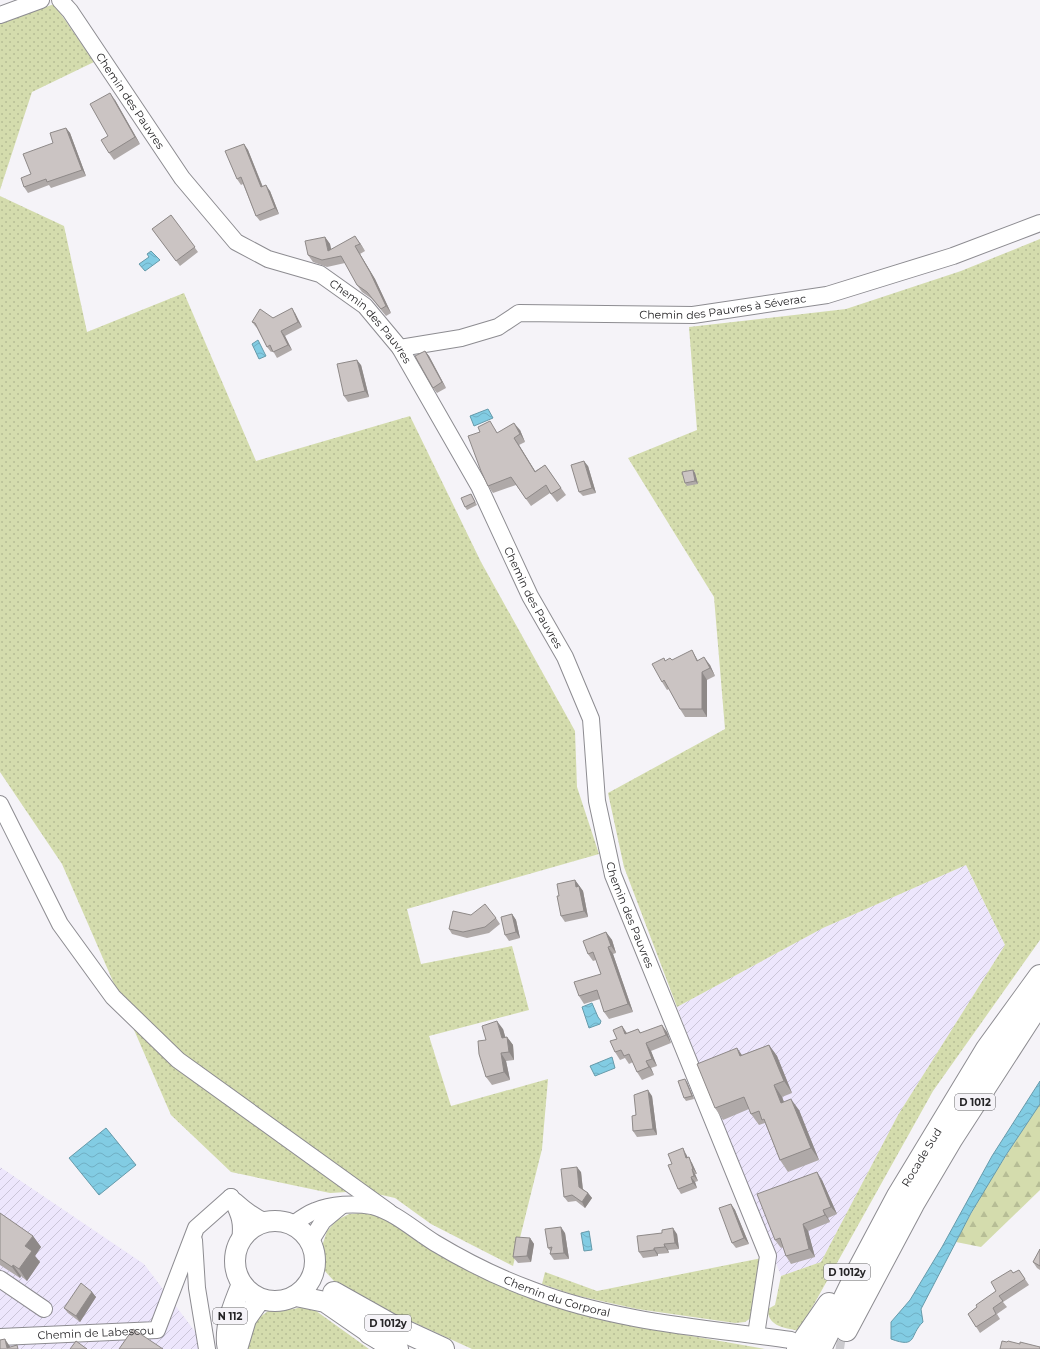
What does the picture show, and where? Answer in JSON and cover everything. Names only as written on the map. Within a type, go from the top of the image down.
[{"type":"highway","name":"Rocade Sud","points":[[820,1349],[856,1275],[898,1196],[987,1049],[1040,976]]},
{"type":"highway","name":"Rocade Sud","points":[[837,1349],[865,1293],[924,1185],[952,1138],[1040,1002]]},
{"type":"highway","name":"D 1012y","points":[[794,1345],[829,1303],[882,1212],[898,1196]]},
{"type":"highway","name":"D 1012y","points":[[334,1293],[391,1325],[444,1349]]},
{"type":"highway","points":[[370,1333],[397,1349]]},
{"type":"main road","points":[[279,1221],[292,1225],[302,1232],[310,1242],[315,1258],[314,1274],[307,1287],[296,1296],[274,1302],[260,1299],[247,1290],[242,1284],[236,1270],[235,1262],[237,1248],[240,1241],[249,1231],[266,1222],[279,1221]]},
{"type":"main road","points":[[314,1274],[334,1293],[378,1328],[410,1349]]},
{"type":"main road","name":"N 112","points":[[228,1349],[226,1342],[231,1310],[242,1284]]},
{"type":"main road","points":[[296,1296],[325,1302],[392,1349]]},
{"type":"main road","name":"N 112","points":[[237,1349],[246,1319],[260,1299]]},
{"type":"street","points":[[0,15],[41,0]]},
{"type":"street","name":"Chemin des Pauvres","points":[[60,0],[70,11],[182,178],[236,242],[268,259],[320,274],[365,306],[400,348],[479,486],[530,596],[564,656],[591,719],[597,801],[613,875],[768,1256],[756,1335]]},
{"type":"street","name":"Chemin des Pauvres à Séverac","points":[[400,348],[461,338],[498,327],[519,313],[693,315],[827,295],[953,256],[1040,223]]},
{"type":"street","points":[[0,804],[60,924],[112,997],[178,1060],[389,1212]]},
{"type":"street","points":[[231,1197],[245,1211],[266,1222]]},
{"type":"street","points":[[231,1197],[240,1216],[242,1228],[240,1241]]},
{"type":"street","name":"Chemin de Labescou","points":[[0,1337],[35,1342],[157,1330],[196,1228],[231,1197]]},
{"type":"street","name":"Chemin du Corporal","points":[[292,1225],[315,1211],[329,1207],[356,1205],[372,1206],[389,1212],[447,1250],[533,1291],[600,1311],[660,1322],[756,1335],[794,1345]]},
{"type":"street","points":[[310,1242],[323,1221],[341,1206]]},
{"type":"street","points":[[194,1235],[197,1288],[207,1349]]},
{"type":"street","points":[[3,1286],[44,1308]]},
{"type":"shaded area","points":[[966,865],[1005,945],[898,1115],[821,1262],[781,1276],[677,1007],[823,928]]},
{"type":"shaded area","points":[[0,1167],[144,1264],[206,1346],[204,1349],[0,1349]]},
{"type":"green space","points":[[54,4],[94,62],[32,92],[0,190],[0,24]]},
{"type":"green space","points":[[0,196],[64,226],[87,332],[184,293],[256,461],[410,416],[481,562],[575,731],[577,787],[599,854],[407,909],[421,964],[512,946],[529,1010],[429,1036],[451,1106],[548,1079],[542,1149],[513,1266],[431,1224],[395,1198],[364,1191],[330,1193],[231,1172],[171,1115],[62,864],[0,772]]},
{"type":"green space","points":[[1040,239],[1040,940],[933,1091],[799,1331],[789,1329],[778,1326],[774,1323],[771,1320],[768,1309],[775,1305],[781,1276],[821,1262],[898,1115],[1005,945],[966,865],[823,928],[677,1007],[624,867],[608,793],[725,729],[714,597],[628,458],[697,430],[689,327],[846,309],[961,271]]},
{"type":"green space","points":[[1040,1104],[1040,1190],[981,1247],[956,1242],[985,1189]]},
{"type":"green space","points":[[364,1213],[378,1216],[391,1222],[447,1260],[521,1295],[606,1321],[765,1349],[472,1349],[380,1307],[377,1309],[334,1281],[324,1270],[322,1246],[327,1231],[337,1220],[349,1214]]},
{"type":"green space","points":[[762,1258],[751,1318],[745,1322],[735,1323],[637,1309],[574,1295],[542,1284],[545,1272],[597,1291]]},
{"type":"green space","points":[[305,1306],[312,1308],[369,1349],[247,1349],[252,1328],[260,1317],[268,1311],[294,1309]]},
{"type":"water","points":[[151,251],[160,260],[145,271],[139,264],[149,257],[147,254]]},
{"type":"water","points":[[258,340],[266,356],[259,359],[252,344]]},
{"type":"water","points":[[488,409],[493,418],[474,426],[470,416]]},
{"type":"water","points":[[592,1003],[601,1021],[600,1024],[589,1028],[582,1007]]},
{"type":"water","points":[[612,1057],[615,1068],[595,1076],[590,1066]]},
{"type":"water","points":[[1040,1081],[1040,1104],[1006,1155],[971,1213],[921,1309],[923,1322],[912,1339],[909,1341],[900,1342],[891,1339],[891,1322],[910,1300],[942,1247],[992,1156]]},
{"type":"water","points":[[106,1128],[136,1165],[99,1195],[69,1158]]},
{"type":"water","points":[[589,1231],[592,1250],[584,1251],[581,1233]]},
{"type":"building","points":[[110,93],[135,137],[109,153],[101,140],[108,136],[90,104]]},
{"type":"building","points":[[66,128],[82,170],[47,182],[46,179],[24,187],[21,178],[31,174],[23,154],[53,143],[50,133]]},
{"type":"building","points":[[244,144],[261,187],[266,185],[275,208],[256,216],[241,177],[237,179],[225,151]]},
{"type":"building","points":[[171,215],[195,247],[176,261],[152,229]]},
{"type":"building","points":[[355,236],[360,244],[355,246],[370,272],[386,306],[381,309],[367,292],[357,285],[341,256],[322,260],[308,255],[305,241],[325,237],[328,251]]},
{"type":"building","points":[[292,308],[298,322],[281,331],[288,345],[273,352],[270,345],[267,347],[255,323],[252,322],[260,309],[273,318]]},
{"type":"building","points":[[425,351],[442,382],[433,388],[415,356]]},
{"type":"building","points":[[357,360],[365,391],[344,396],[337,364]]},
{"type":"building","points":[[490,421],[497,433],[514,423],[520,434],[514,438],[535,472],[545,465],[561,488],[551,494],[546,485],[526,499],[511,477],[488,486],[468,436],[480,432],[478,427]]},
{"type":"building","points":[[584,461],[592,488],[579,492],[571,465]]},
{"type":"building","points":[[693,470],[695,481],[685,483],[682,472]]},
{"type":"building","points":[[471,494],[475,502],[465,507],[461,498]]},
{"type":"building","points":[[692,650],[697,661],[704,657],[710,668],[702,672],[702,709],[680,709],[664,680],[662,682],[652,664],[664,658],[665,661],[670,658],[672,660]]},
{"type":"building","points":[[575,880],[576,887],[579,886],[584,911],[561,916],[557,896],[559,896],[557,884]]},
{"type":"building","points":[[485,904],[496,918],[485,927],[463,932],[449,929],[453,911],[471,915]]},
{"type":"building","points":[[512,914],[516,932],[505,935],[501,917]]},
{"type":"building","points":[[606,932],[611,946],[608,947],[628,1004],[604,1012],[597,990],[579,996],[574,982],[601,974],[593,952],[588,954],[583,941]]},
{"type":"building","points":[[497,1021],[502,1038],[507,1037],[509,1052],[501,1053],[504,1072],[486,1077],[479,1054],[478,1041],[486,1040],[482,1026]]},
{"type":"building","points":[[662,1025],[666,1035],[646,1043],[652,1059],[646,1061],[649,1067],[637,1072],[629,1054],[624,1056],[621,1050],[615,1052],[610,1041],[617,1039],[613,1030],[622,1026],[625,1034],[638,1029],[640,1033]]},
{"type":"building","points":[[769,1045],[784,1081],[774,1085],[781,1103],[791,1099],[811,1148],[780,1160],[764,1119],[762,1120],[759,1111],[751,1114],[744,1097],[715,1108],[697,1064],[737,1048],[740,1056]]},
{"type":"building","points":[[685,1079],[692,1096],[684,1098],[678,1081]]},
{"type":"building","points":[[648,1090],[653,1129],[633,1131],[632,1116],[636,1115],[634,1095]]},
{"type":"building","points":[[683,1148],[686,1158],[689,1157],[694,1176],[691,1177],[693,1183],[678,1189],[668,1165],[672,1164],[668,1154]]},
{"type":"building","points":[[577,1167],[579,1187],[588,1193],[582,1202],[572,1195],[564,1197],[561,1169]]},
{"type":"building","points":[[817,1172],[831,1207],[823,1210],[825,1215],[803,1224],[809,1249],[786,1256],[780,1238],[775,1240],[757,1194]]},
{"type":"building","points":[[731,1204],[744,1238],[732,1243],[719,1208]]},
{"type":"building","points":[[0,1213],[33,1236],[25,1246],[32,1251],[19,1269],[13,1265],[12,1267],[0,1259]]},
{"type":"building","points":[[561,1227],[564,1253],[550,1254],[552,1247],[548,1248],[545,1229]]},
{"type":"building","points":[[673,1228],[675,1243],[664,1244],[665,1247],[654,1248],[654,1250],[639,1252],[637,1236],[662,1233],[662,1230]]},
{"type":"building","points":[[516,1237],[530,1238],[527,1256],[513,1257]]},
{"type":"building","points":[[1040,1249],[1040,1266],[1033,1262]]},
{"type":"building","points":[[1011,1270],[1013,1273],[1019,1270],[1025,1279],[999,1296],[1003,1301],[993,1308],[996,1314],[976,1327],[968,1314],[977,1307],[976,1305],[996,1291],[991,1282]]},
{"type":"building","points":[[81,1283],[92,1292],[76,1316],[64,1308]]},
{"type":"building","points":[[133,1329],[163,1349],[119,1349]]},
{"type":"building","points":[[5,1339],[7,1348],[17,1345],[18,1349],[0,1349],[0,1340]]},
{"type":"building","points":[[76,1341],[87,1349],[70,1349]]},
{"type":"building","points":[[1002,1341],[1020,1344],[1020,1342],[1040,1347],[1040,1349],[1000,1349]]},
{"type":"tunnel","points":[[812,1344],[844,1349]]}]
